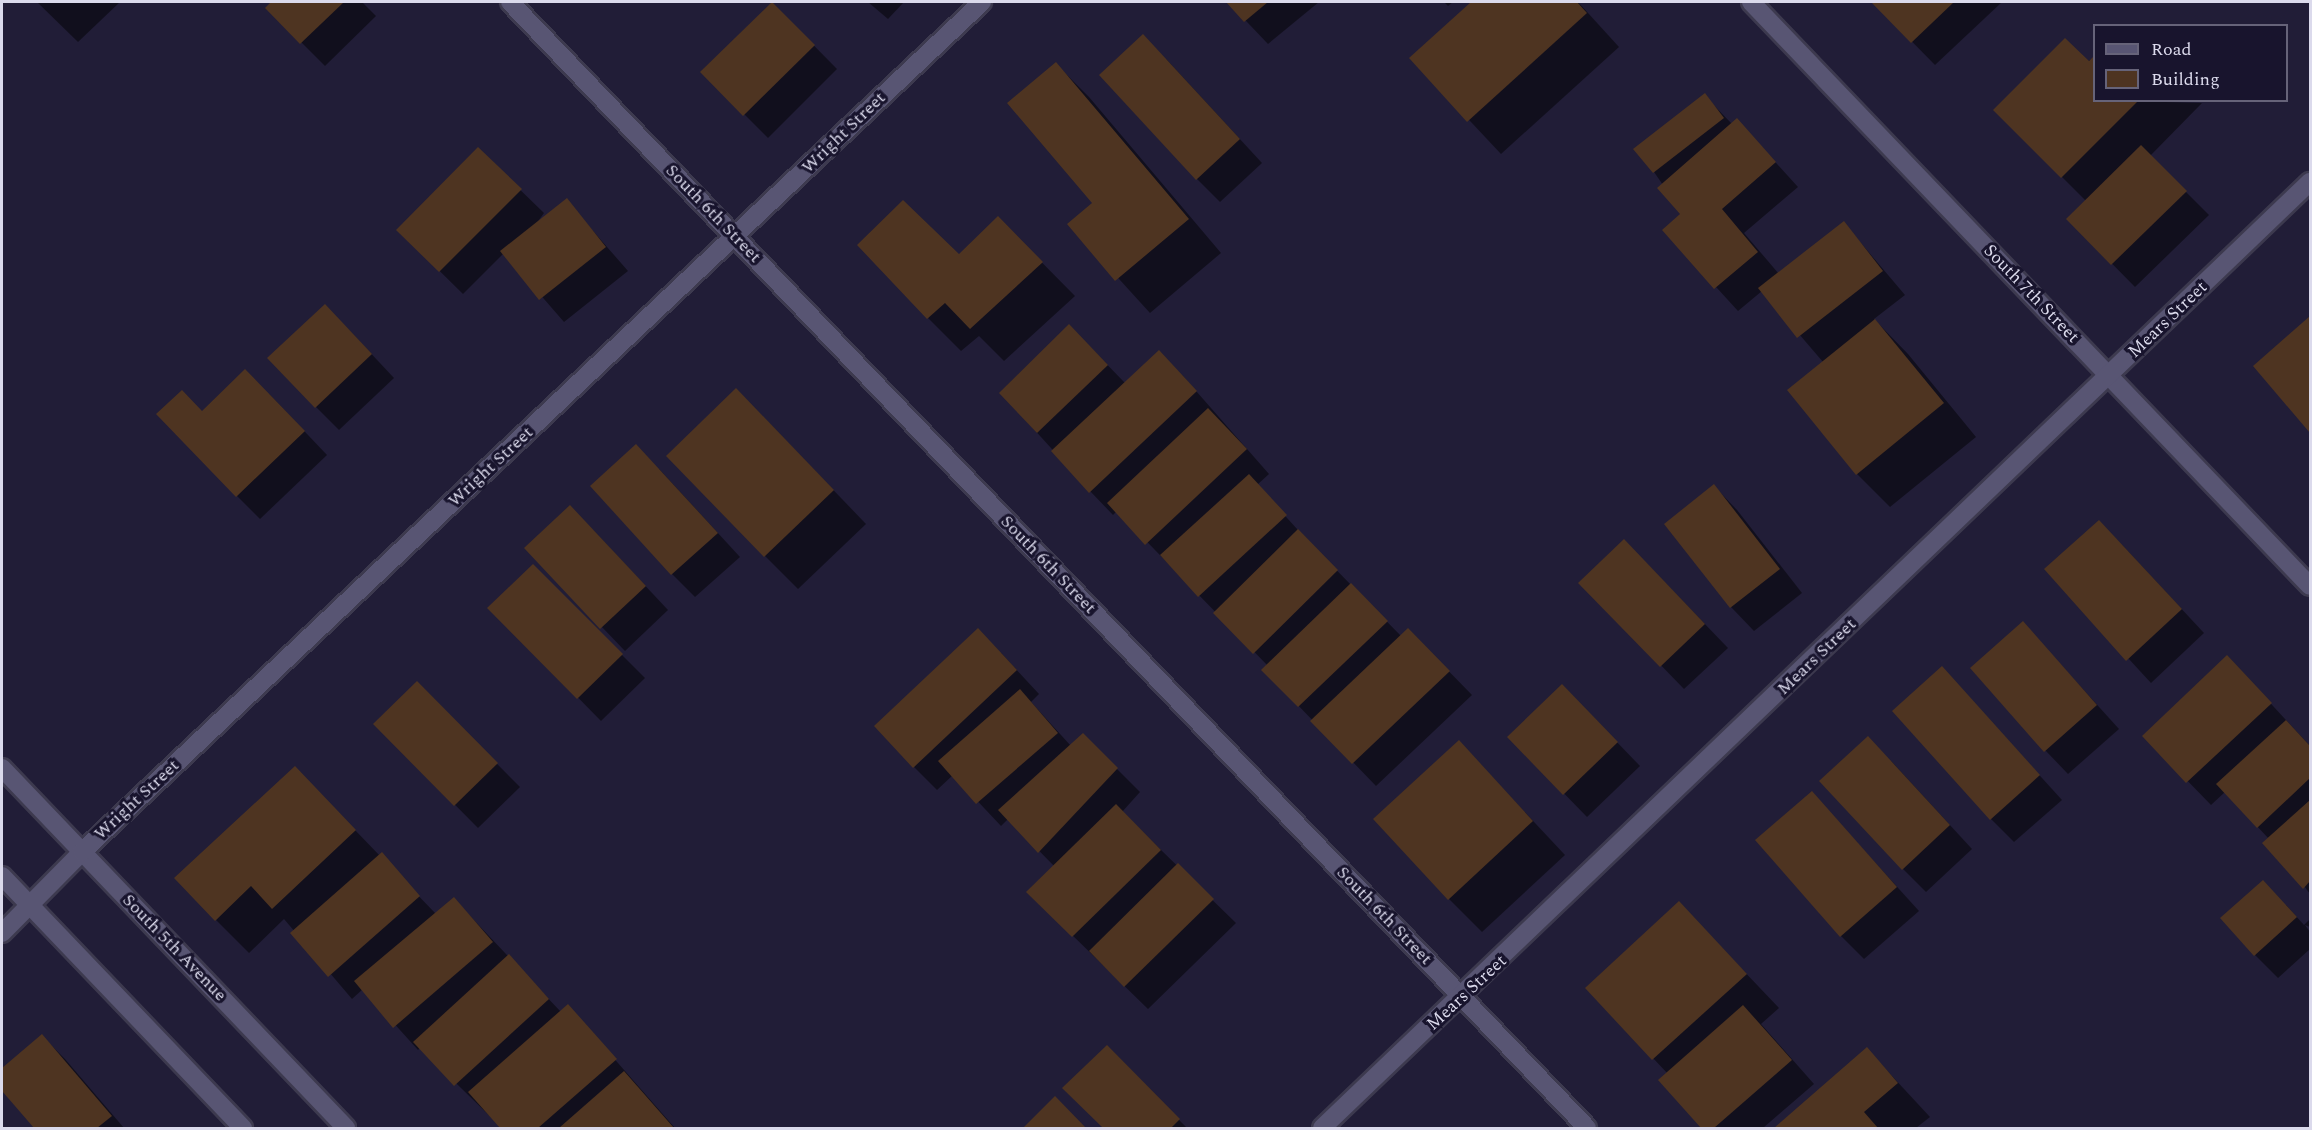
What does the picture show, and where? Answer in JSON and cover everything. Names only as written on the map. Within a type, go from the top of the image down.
[{"type":"street","name":"South 6th Street","points":[[510,2],[1587,1128]]},
{"type":"street","name":"Wright Street","points":[[2,933],[82,852],[982,2]]},
{"type":"street","name":"South 7th Street","points":[[1751,2],[2310,586]]},
{"type":"street","name":"Mears Street","points":[[1322,1128],[1462,998],[2310,182]]},
{"type":"street","name":"South 5th Avenue","points":[[2,768],[346,1128]]},
{"type":"street","points":[[2,876],[243,1128]]},
{"type":"building","points":[[271,2],[344,2],[300,44],[265,8]]},
{"type":"building","points":[[772,2],[815,45],[743,116],[700,72]]},
{"type":"building","points":[[1226,2],[1268,2],[1244,22]]},
{"type":"building","points":[[1471,2],[1577,2],[1587,13],[1467,122],[1409,58]]},
{"type":"building","points":[[1871,2],[1954,2],[1911,43]]},
{"type":"building","points":[[1143,34],[1240,139],[1196,180],[1099,75]]},
{"type":"building","points":[[2065,38],[2089,61],[2093,57],[2093,102],[2137,102],[2061,178],[1993,110]]},
{"type":"building","points":[[1056,62],[1189,219],[1115,281],[1067,224],[1092,203],[1007,103]]},
{"type":"building","points":[[1705,93],[1724,118],[1653,173],[1633,149]]},
{"type":"building","points":[[1737,118],[1776,162],[1722,209],[1758,252],[1714,289],[1662,230],[1680,214],[1657,188]]},
{"type":"building","points":[[2141,145],[2187,191],[2111,265],[2066,219]]},
{"type":"building","points":[[478,147],[522,189],[439,272],[396,230]]},
{"type":"building","points":[[567,198],[606,247],[539,300],[500,251]]},
{"type":"building","points":[[903,200],[959,254],[998,216],[1043,262],[970,329],[945,303],[927,319],[857,245]]},
{"type":"building","points":[[1844,221],[1883,271],[1797,338],[1758,288]]},
{"type":"building","points":[[325,304],[372,354],[315,408],[267,358]]},
{"type":"building","points":[[2310,316],[2310,433],[2253,366]]},
{"type":"building","points":[[1875,319],[1944,403],[1856,475],[1787,390]]},
{"type":"building","points":[[1069,324],[1108,365],[1037,433],[999,393]]},
{"type":"building","points":[[1159,350],[1197,391],[1089,493],[1051,451]]},
{"type":"building","points":[[245,369],[305,431],[236,497],[156,414],[182,390],[202,411]]},
{"type":"building","points":[[736,388],[834,490],[764,557],[666,456]]},
{"type":"building","points":[[1208,408],[1247,449],[1145,545],[1107,503]]},
{"type":"building","points":[[636,444],[718,533],[671,575],[590,486]]},
{"type":"building","points":[[1249,474],[1287,515],[1198,597],[1160,555]]},
{"type":"building","points":[[1714,484],[1780,569],[1730,608],[1664,524]]},
{"type":"building","points":[[570,505],[646,586],[600,629],[524,548]]},
{"type":"building","points":[[2099,520],[2182,609],[2126,661],[2044,569]]},
{"type":"building","points":[[1298,529],[1338,570],[1253,654],[1213,613]]},
{"type":"building","points":[[1624,539],[1705,624],[1660,667],[1578,583]]},
{"type":"building","points":[[533,564],[623,654],[577,699],[487,608]]},
{"type":"building","points":[[1351,583],[1388,621],[1298,707],[1261,670]]},
{"type":"building","points":[[2023,621],[2097,705],[2044,752],[1970,668]]},
{"type":"building","points":[[978,628],[1017,670],[913,768],[874,726]]},
{"type":"building","points":[[1408,628],[1450,671],[1352,764],[1310,721]]},
{"type":"building","points":[[2227,655],[2272,703],[2186,783],[2142,736]]},
{"type":"building","points":[[1942,666],[2040,775],[1990,820],[1892,711]]},
{"type":"building","points":[[417,681],[498,763],[454,806],[373,724]]},
{"type":"building","points":[[1562,684],[1618,742],[1563,795],[1507,737]]},
{"type":"building","points":[[1020,689],[1058,733],[976,804],[938,761]]},
{"type":"building","points":[[2286,720],[2310,746],[2310,778],[2257,828],[2216,784]]},
{"type":"building","points":[[1083,733],[1118,768],[1038,853],[998,810]]},
{"type":"building","points":[[1868,736],[1950,825],[1902,870],[1819,781]]},
{"type":"building","points":[[1459,740],[1533,821],[1448,900],[1373,819]]},
{"type":"building","points":[[295,766],[356,830],[272,909],[251,886],[215,921],[174,878]]},
{"type":"building","points":[[1812,791],[1897,887],[1840,937],[1755,840]]},
{"type":"building","points":[[2310,800],[2310,881],[2303,889],[2262,843]]},
{"type":"building","points":[[1116,804],[1161,850],[1072,937],[1026,892]]},
{"type":"building","points":[[382,852],[420,896],[328,977],[290,933]]},
{"type":"building","points":[[1178,863],[1214,899],[1124,987],[1089,951]]},
{"type":"building","points":[[2263,880],[2297,917],[2254,956],[2220,918]]},
{"type":"building","points":[[454,897],[493,942],[393,1028],[354,981]]},
{"type":"building","points":[[1679,901],[1747,974],[1652,1060],[1585,988]]},
{"type":"building","points":[[509,954],[549,999],[454,1086],[413,1042]]},
{"type":"building","points":[[568,1004],[617,1059],[538,1128],[500,1128],[468,1092]]},
{"type":"building","points":[[1743,1005],[1792,1060],[1714,1128],[1701,1128],[1658,1080]]},
{"type":"building","points":[[42,1034],[112,1116],[97,1128],[34,1128],[2,1091],[2,1068]]},
{"type":"building","points":[[1107,1045],[1180,1119],[1171,1128],[1103,1128],[1062,1088]]},
{"type":"building","points":[[1867,1047],[1898,1083],[1864,1112],[1878,1128],[1774,1128]]},
{"type":"building","points":[[624,1071],[674,1128],[559,1128]]},
{"type":"building","points":[[1055,1096],[1086,1128],[1023,1128]]}]
